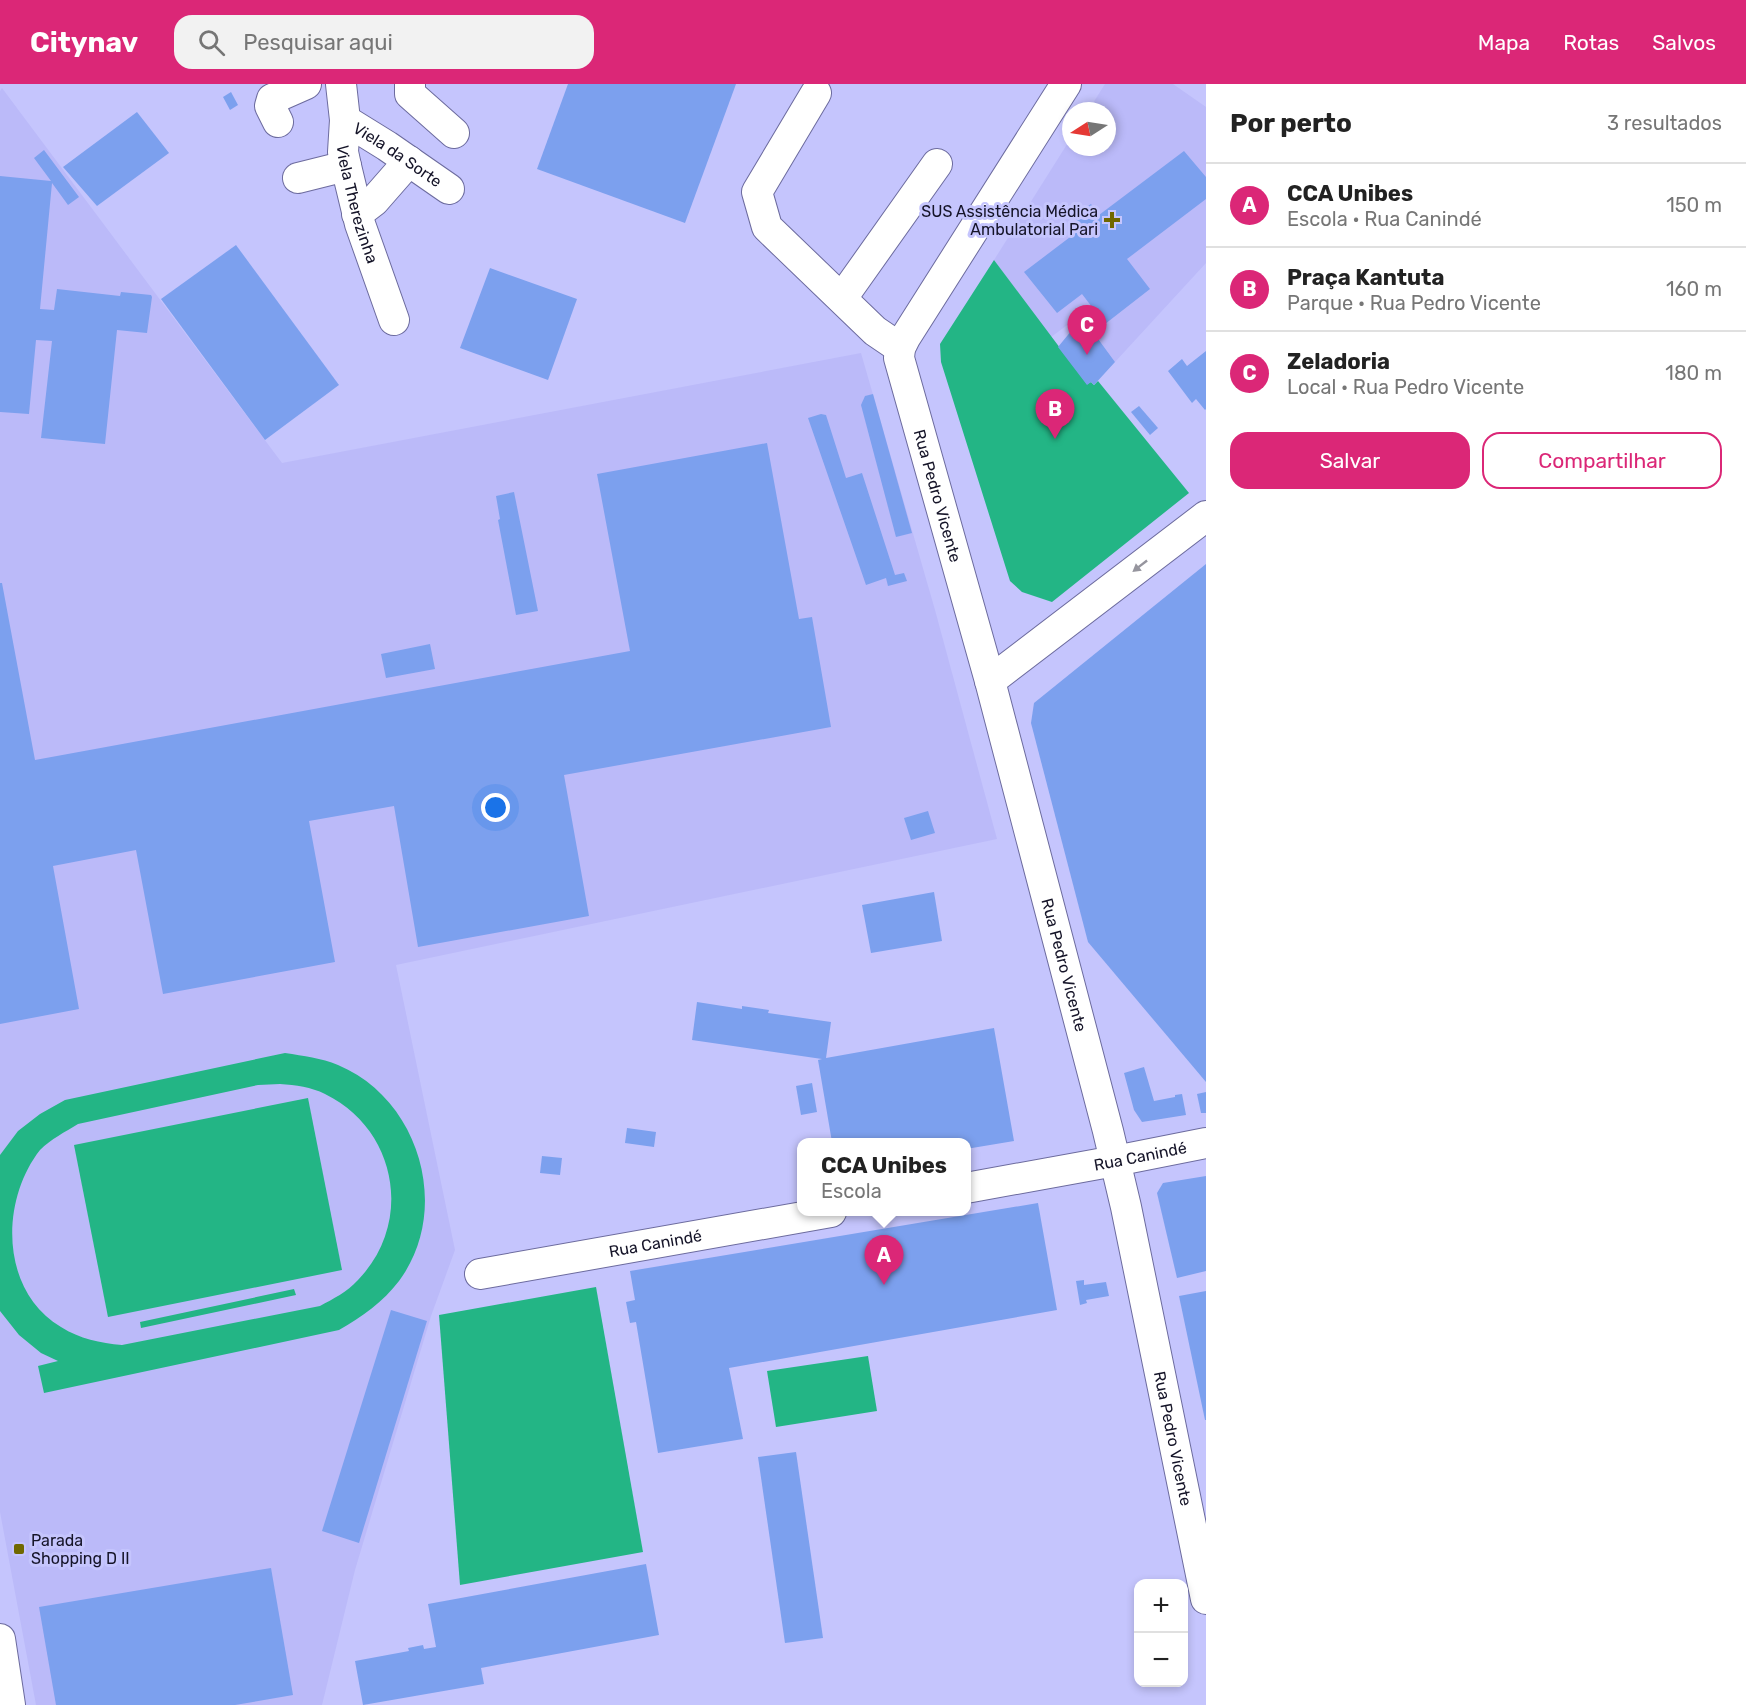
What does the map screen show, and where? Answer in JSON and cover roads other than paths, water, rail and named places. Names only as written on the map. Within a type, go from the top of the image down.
[{"type":"street","points":[[278,122],[270,106],[272,99],[306,84]]},
{"type":"street","name":"Viela Therezinha","points":[[341,84],[345,120],[343,152],[345,166],[357,214],[394,320]]},
{"type":"street","points":[[410,84],[410,94],[454,133]]},
{"type":"street","points":[[816,93],[757,192],[767,227],[875,331],[903,343],[1066,84]]},
{"type":"street","name":"Viela da Sorte","points":[[345,120],[448,189]]},
{"type":"street","points":[[357,214],[374,201],[409,161]]},
{"type":"street","points":[[842,298],[937,164]]},
{"type":"street","points":[[298,178],[345,166]]},
{"type":"street","name":"Rua Pedro Vicente","points":[[903,343],[899,357],[902,372],[990,681],[1115,1161],[1200,1539],[1206,1599]]},
{"type":"street","points":[[990,681],[1196,523]]},
{"type":"street","name":"Rua Canindé","points":[[971,1187],[1206,1143]]},
{"type":"street","name":"Rua Canindé","points":[[480,1274],[808,1216]]},
{"type":"street","points":[[0,1639],[10,1705]]},
{"type":"place","name":"SUS Assistência Médica Ambulatorial Pari","points":[[1112,220]]},
{"type":"place","name":"Zeladoria","points":[[1087,355]]},
{"type":"place","name":"Praça Kantuta","points":[[1055,439]]},
{"type":"place","name":"CCA Unibes","points":[[884,1285]]},
{"type":"place","name":"Parada Shopping D II","points":[[19,1549]]}]
